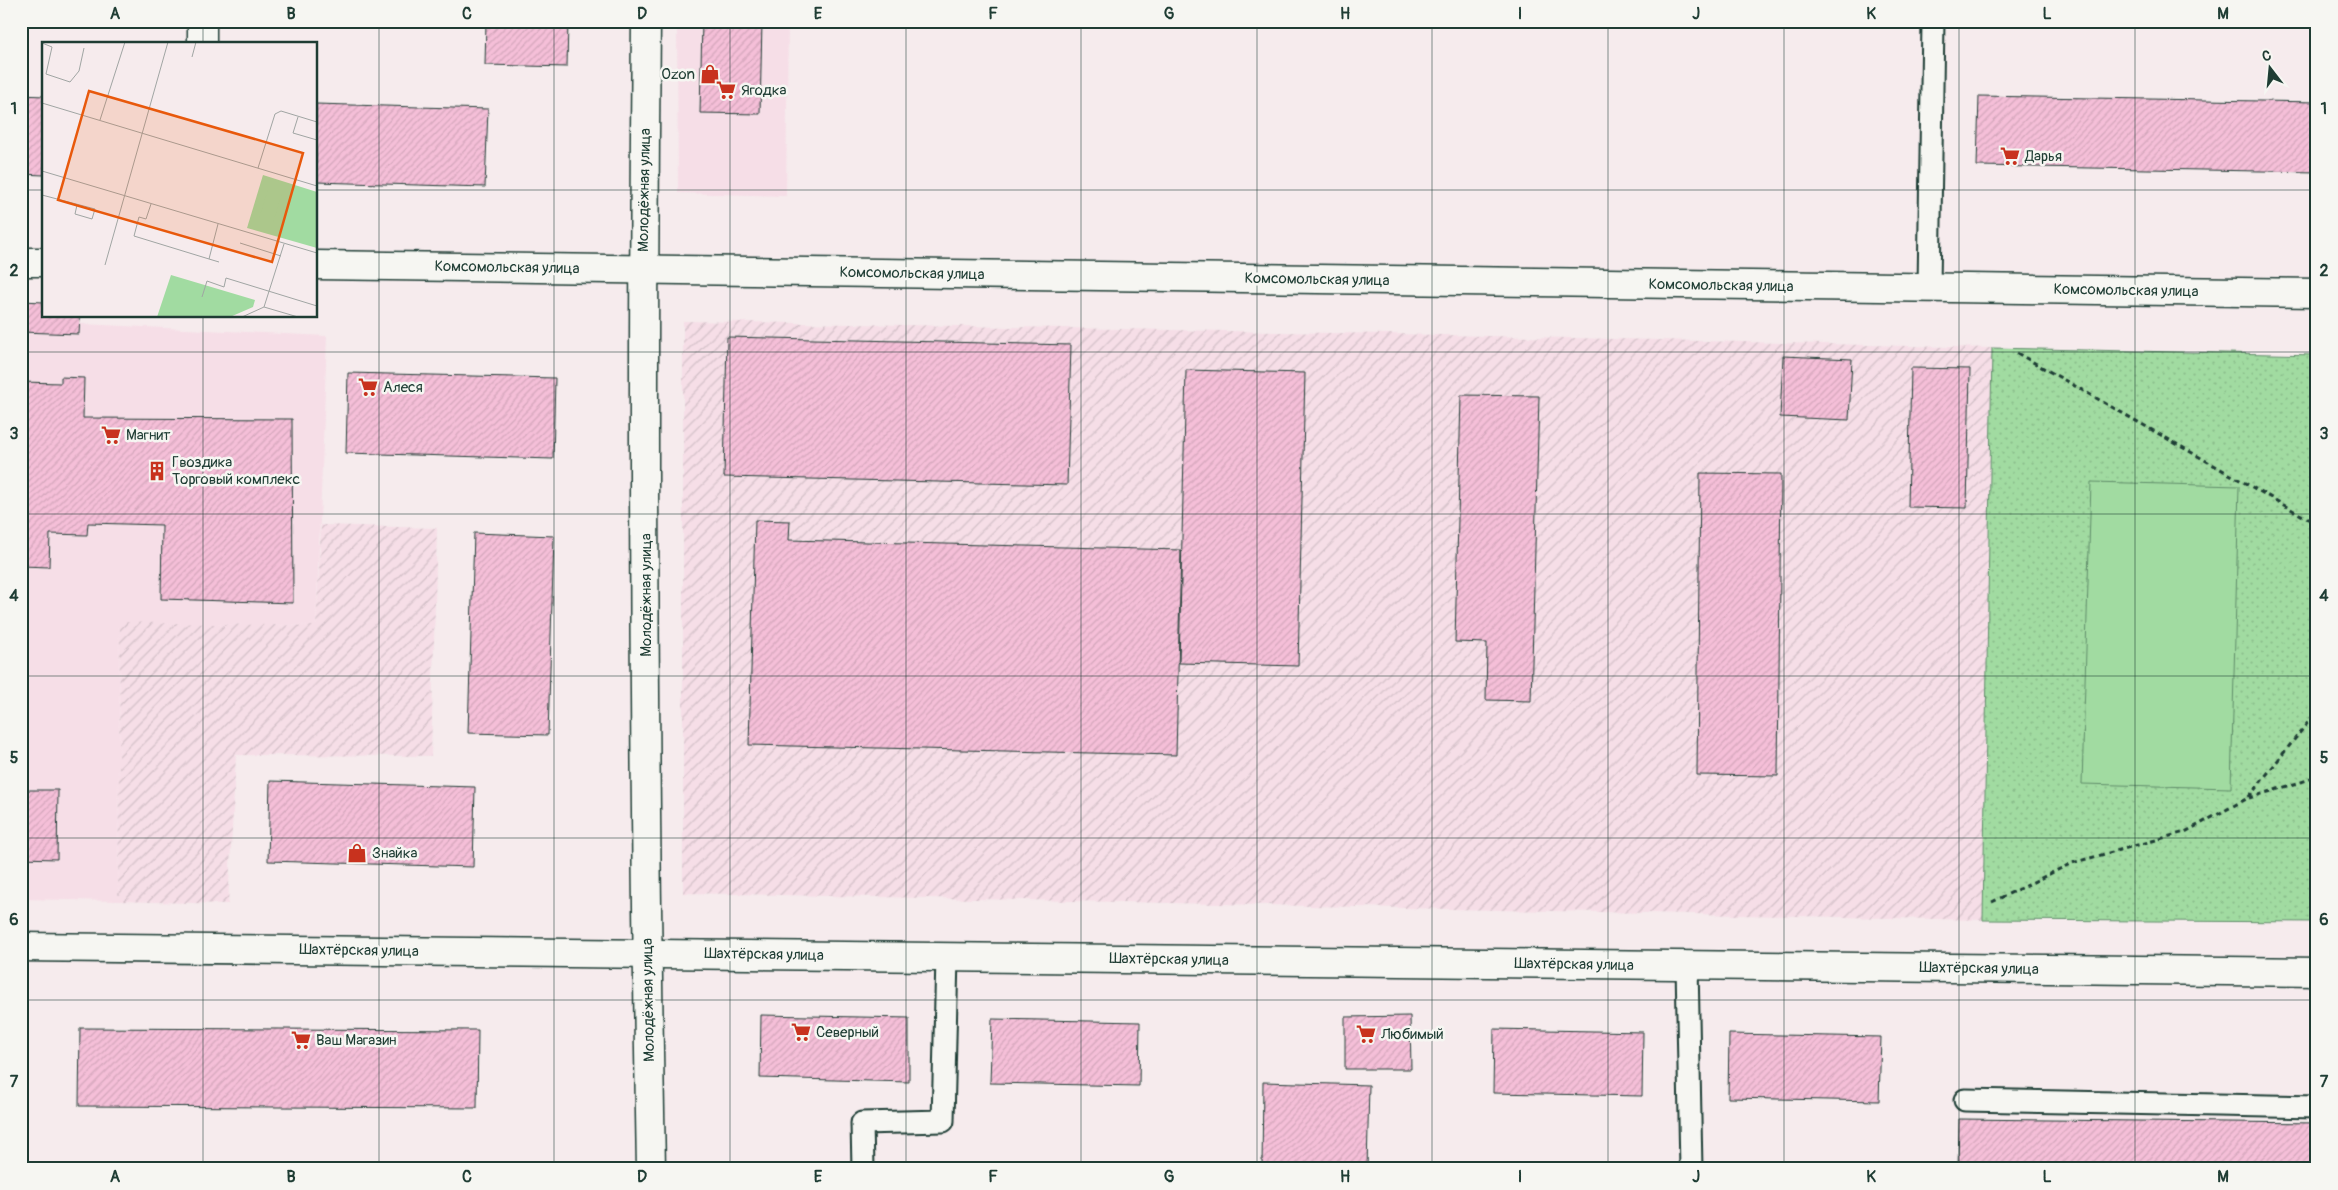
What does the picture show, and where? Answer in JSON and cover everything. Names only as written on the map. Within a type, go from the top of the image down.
[{"type":"street","points":[[202,21],[202,42]]},
{"type":"street","name":"Молодёжная улица","points":[[646,21],[643,269],[647,953],[651,1169]]},
{"type":"street","points":[[21,262],[42,262]]},
{"type":"street","name":"Комсомольская улица","points":[[318,265],[2317,293]]},
{"type":"street","name":"Шахтёрская улица","points":[[21,947],[2317,972]]},
{"type":"lane","points":[[1929,288],[1933,21]]},
{"type":"lane","points":[[863,1169],[862,1123],[943,1121],[948,957]]},
{"type":"lane","points":[[1687,965],[1691,1169]]},
{"type":"lane","points":[[1965,1100],[2317,1107]]},
{"type":"path","points":[[2017,354],[2317,524]]},
{"type":"path","points":[[2248,798],[2317,711]]},
{"type":"path","points":[[1992,902],[2072,863],[2185,832],[2248,798],[2317,777]]},
{"type":"shaded area","points":[[677,21],[788,21],[786,196],[678,193]]},
{"type":"shaded area","points":[[21,321],[327,336],[316,626],[120,623],[118,901],[21,899]]},
{"type":"shaded area","points":[[683,321],[1443,335],[1992,348],[1983,920],[683,893]]},
{"type":"shaded area","points":[[321,525],[437,528],[431,756],[236,755],[228,904],[118,901],[120,622],[316,626]]},
{"type":"green space","points":[[1992,348],[2317,355],[2317,922],[1983,920]]},
{"type":"green space","points":[[2091,482],[2239,486],[2231,788],[2082,784]]},
{"type":"building","points":[[486,21],[568,21],[567,67],[485,65]]},
{"type":"building","points":[[702,21],[762,21],[760,114],[700,113]]},
{"type":"building","points":[[21,95],[42,96],[42,175],[21,174]]},
{"type":"building","points":[[1979,96],[2317,102],[2317,172],[1977,166]]},
{"type":"building","points":[[318,104],[488,109],[485,187],[318,182]]},
{"type":"building","points":[[21,301],[42,302],[42,318],[80,318],[79,334],[21,332]]},
{"type":"building","points":[[727,337],[1071,345],[1067,485],[724,477]]},
{"type":"building","points":[[1783,356],[1852,359],[1849,420],[1780,417]]},
{"type":"building","points":[[1911,368],[1970,369],[1967,508],[1908,507]]},
{"type":"building","points":[[1186,370],[1305,373],[1298,666],[1179,663]]},
{"type":"building","points":[[348,373],[555,378],[553,459],[346,453]]},
{"type":"building","name":"Гвоздика Торговый комплекс","points":[[61,377],[84,378],[83,418],[292,419],[293,603],[161,599],[162,525],[88,523],[87,535],[50,534],[49,567],[21,566],[21,382],[61,383]]},
{"type":"building","points":[[1461,395],[1539,396],[1531,701],[1486,700],[1487,643],[1455,642]]},
{"type":"building","points":[[1700,473],[1781,474],[1778,776],[1697,775]]},
{"type":"building","points":[[755,520],[790,521],[789,540],[1181,550],[1176,755],[749,745]]},
{"type":"building","points":[[474,533],[554,536],[548,735],[468,733]]},
{"type":"building","points":[[270,781],[475,787],[473,867],[268,861]]},
{"type":"building","points":[[21,790],[58,790],[57,859],[21,858]]},
{"type":"building","points":[[761,1015],[909,1018],[909,1082],[760,1078]]},
{"type":"building","points":[[1410,1016],[1411,1069],[1345,1069],[1345,1017]]},
{"type":"building","points":[[992,1019],[1140,1022],[1139,1086],[990,1083]]},
{"type":"building","points":[[80,1028],[478,1030],[477,1108],[79,1106]]},
{"type":"building","points":[[1494,1029],[1643,1032],[1642,1096],[1493,1093]]},
{"type":"building","points":[[1729,1034],[1881,1037],[1879,1101],[1728,1098]]},
{"type":"building","points":[[1263,1082],[1369,1085],[1367,1169],[1262,1169]]},
{"type":"building","points":[[1959,1119],[2317,1123],[2317,1169],[1958,1169]]},
{"type":"place","name":"Ozon","points":[[710,74]]},
{"type":"place","name":"Ягодка","points":[[726,90]]},
{"type":"place","name":"Дарья","points":[[2010,156]]},
{"type":"place","name":"Алеся","points":[[368,387]]},
{"type":"place","name":"Магнит","points":[[111,435]]},
{"type":"place","name":"Гвоздика Торговый комплекс","points":[[157,471]]},
{"type":"place","name":"Знайка","points":[[357,853]]},
{"type":"place","name":"Северный","points":[[801,1032]]},
{"type":"place","name":"Любимый","points":[[1366,1034]]},
{"type":"place","name":"Ваш Магазин","points":[[301,1040]]}]
